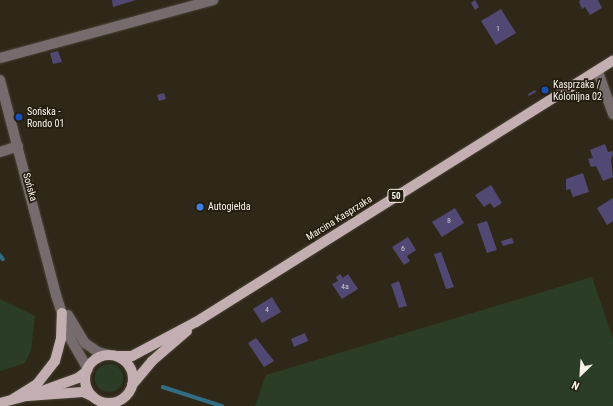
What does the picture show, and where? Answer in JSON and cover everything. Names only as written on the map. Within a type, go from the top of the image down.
[{"type":"main road","name":"Marcina Kasprzaka","points":[[113,356],[132,356],[196,322],[598,72],[613,60]]},
{"type":"main road","name":"Marcina Kasprzaka","points":[[598,72],[613,65]]},
{"type":"main road","points":[[13,399],[37,384],[55,361],[61,338],[62,313]]},
{"type":"main road","name":"Marcina Kasprzaka","points":[[132,385],[152,361],[196,322]]},
{"type":"main road","points":[[0,402],[28,396],[83,392],[95,400],[110,403],[122,402],[132,385],[131,368],[113,356],[95,360],[78,378],[28,396]]},
{"type":"main road","points":[[87,370],[86,384],[95,400]]},
{"type":"street","points":[[0,58],[213,0]]},
{"type":"street","points":[[598,72],[613,114]]},
{"type":"street","name":"Sońska","points":[[0,80],[56,294],[70,338],[87,370]]},
{"type":"street","points":[[0,152],[18,146]]},
{"type":"street","name":"Sońska","points":[[56,294],[84,343],[98,352],[113,356]]},
{"type":"green space","points":[[592,277],[613,339],[613,406],[255,406],[266,375]]},
{"type":"green space","points":[[0,299],[35,316],[31,350],[25,363],[0,371]]},
{"type":"green space","points":[[109,364],[115,365],[119,368],[122,372],[122,384],[119,388],[115,391],[109,392],[103,391],[99,388],[96,384],[95,378],[96,372],[99,368],[103,365]]},
{"type":"building","points":[[112,0],[136,0],[113,7]]},
{"type":"building","points":[[475,0],[479,7],[475,10],[471,3]]},
{"type":"building","points":[[580,0],[598,0],[602,8],[590,15],[585,7],[582,9],[579,2]]},
{"type":"building","points":[[501,9],[516,33],[496,45],[481,21]]},
{"type":"building","points":[[58,51],[62,62],[53,64],[50,53]]},
{"type":"building","points":[[535,90],[536,92],[529,96],[528,94]]},
{"type":"building","points":[[164,93],[166,99],[159,101],[157,95]]},
{"type":"building","points":[[605,144],[608,152],[612,151],[613,154],[611,160],[613,177],[603,181],[596,166],[591,167],[588,159],[593,158],[590,150]]},
{"type":"building","points":[[583,173],[589,192],[573,197],[570,189],[566,190],[566,179]]},
{"type":"building","points":[[491,185],[502,203],[494,208],[490,203],[484,207],[475,195]]},
{"type":"building","points":[[613,198],[613,221],[607,225],[597,208]]},
{"type":"building","points":[[455,208],[464,223],[442,237],[432,222]]},
{"type":"building","points":[[487,221],[497,250],[487,253],[477,224]]},
{"type":"building","points":[[408,237],[416,250],[407,256],[410,261],[404,265],[392,247]]},
{"type":"building","points":[[512,238],[514,243],[503,246],[501,241]]},
{"type":"building","points":[[441,252],[454,287],[446,289],[434,254]]},
{"type":"building","points":[[340,274],[343,278],[348,274],[358,289],[342,299],[332,284],[338,281],[336,277]]},
{"type":"building","points":[[399,281],[407,306],[399,308],[391,284]]},
{"type":"building","points":[[272,297],[281,312],[262,323],[253,309]]},
{"type":"building","points":[[305,333],[308,341],[294,347],[291,339]]},
{"type":"building","points":[[256,338],[274,361],[264,367],[248,343]]},
{"type":"waterway","points":[[0,255],[3,259]]},
{"type":"waterway","points":[[163,387],[222,406]]},
{"type":"place","name":"Kasprzaka / Kolonijna 02","points":[[545,90]]},
{"type":"place","name":"Sońska - Rondo 01","points":[[19,117]]},
{"type":"place","name":"Autogiełda","points":[[200,207]]}]
